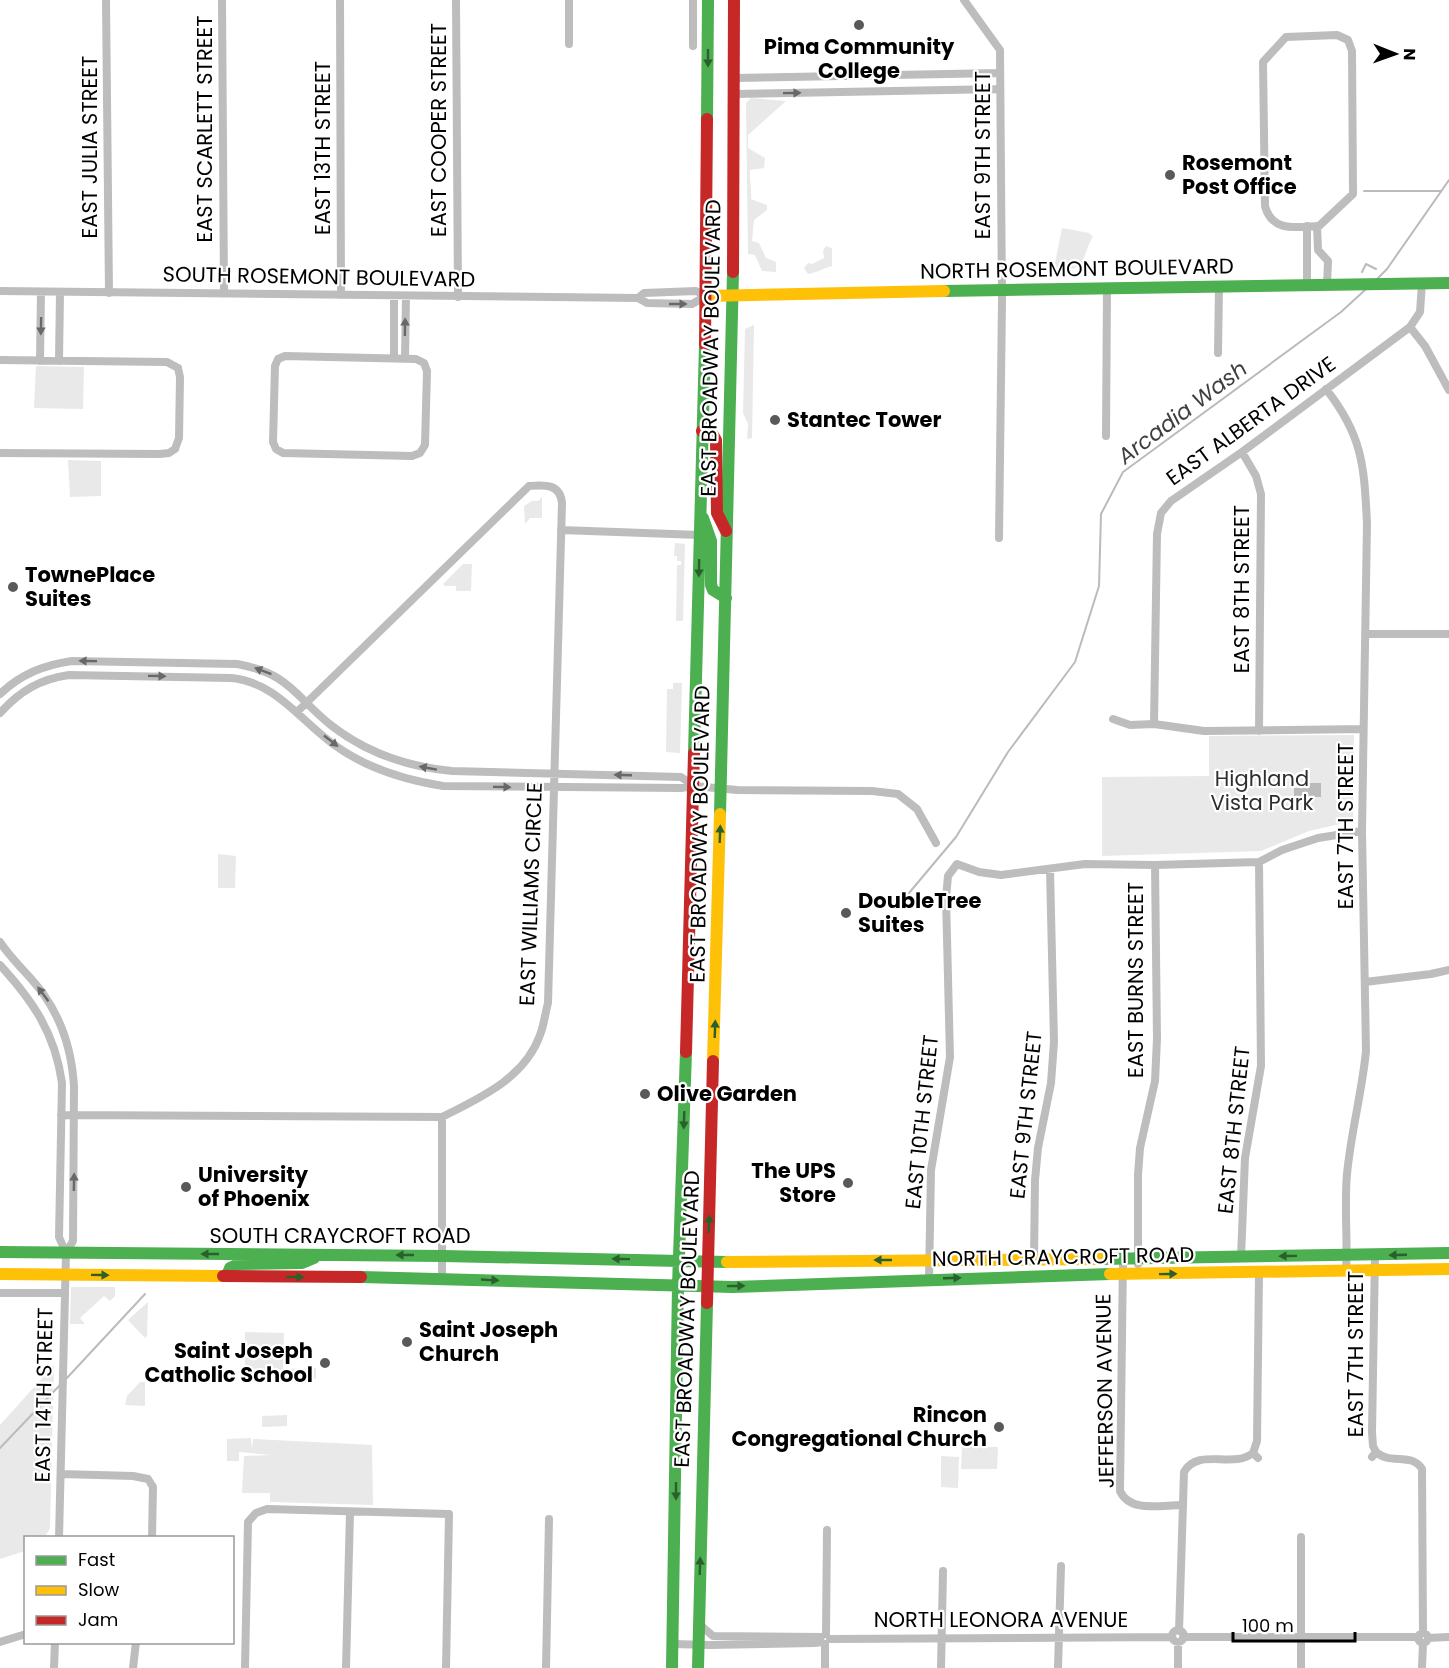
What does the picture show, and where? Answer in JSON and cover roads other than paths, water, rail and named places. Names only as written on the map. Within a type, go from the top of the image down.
[{"type":"main road","name":"EAST BROADWAY BOULEVARD","points":[[672,1668],[678,1286],[694,786],[706,296],[708,0]]},
{"type":"main road","name":"EAST BROADWAY BOULEVARD","points":[[698,1668],[733,294],[734,0]]},
{"type":"main road","name":"NORTH ROSEMONT BOULEVARD","points":[[706,296],[1449,283]]},
{"type":"main road","points":[[702,431],[713,435],[716,440],[717,513],[727,533]]},
{"type":"main road","points":[[700,510],[711,541],[711,585],[713,590],[726,598]]},
{"type":"main road","name":"SOUTH CRAYCROFT ROAD","points":[[0,1252],[443,1256],[679,1261]]},
{"type":"main road","name":"NORTH CRAYCROFT ROAD","points":[[679,1261],[1138,1259],[1449,1252]]},
{"type":"main road","points":[[226,1276],[230,1267],[239,1264],[302,1263],[321,1255]]},
{"type":"main road","name":"NORTH CRAYCROFT ROAD","points":[[678,1286],[800,1285],[1122,1274],[1449,1269]]},
{"type":"main road","name":"SOUTH CRAYCROFT ROAD","points":[[0,1274],[442,1278],[678,1286]]},
{"type":"street","name":"EAST JULIA STREET","points":[[106,0],[109,293]]},
{"type":"street","name":"EAST SCARLETT STREET","points":[[222,0],[224,294]]},
{"type":"street","name":"EAST 13TH STREET","points":[[340,0],[341,295]]},
{"type":"street","name":"EAST COOPER STREET","points":[[456,0],[458,297]]},
{"type":"street","points":[[569,0],[569,44]]},
{"type":"street","points":[[693,0],[693,46]]},
{"type":"street","name":"EAST 9TH STREET","points":[[964,0],[1000,50],[1002,291],[999,537]]},
{"type":"street","points":[[1288,37],[1343,37],[1348,40],[1352,51],[1353,194],[1317,226],[1278,225],[1268,221],[1265,206],[1263,62],[1284,38],[1288,37]]},
{"type":"street","points":[[733,78],[1000,73]]},
{"type":"street","points":[[733,94],[1000,89]]},
{"type":"street","points":[[1307,226],[1307,285]]},
{"type":"street","points":[[1317,226],[1318,250],[1328,261],[1327,285]]},
{"type":"street","points":[[1307,255],[1322,255]]},
{"type":"street","points":[[1422,283],[1420,312],[1410,327],[1425,346],[1449,390]]},
{"type":"street","points":[[1218,353],[1219,286]]},
{"type":"street","points":[[1106,436],[1107,288]]},
{"type":"street","name":"SOUTH ROSEMONT BOULEVARD","points":[[0,291],[638,298],[647,303],[692,304],[706,296]]},
{"type":"street","points":[[40,361],[41,292]]},
{"type":"street","points":[[59,361],[60,292]]},
{"type":"street","points":[[394,296],[394,358]]},
{"type":"street","points":[[405,358],[406,296]]},
{"type":"street","name":"EAST ALBERTA DRIVE","points":[[1154,724],[1157,534],[1161,513],[1171,501],[1242,452],[1410,327]]},
{"type":"street","points":[[285,356],[405,358],[416,359],[424,363],[427,371],[425,445],[420,453],[412,456],[283,453],[276,449],[273,442],[275,366],[279,359],[285,356]]},
{"type":"street","points":[[0,360],[167,362],[180,365],[178,452],[160,454],[0,453]]},
{"type":"street","name":"EAST 7TH STREET","points":[[1326,389],[1353,432],[1365,473],[1367,523],[1362,831],[1366,1051],[1363,1082],[1349,1151],[1346,1271]]},
{"type":"street","name":"EAST 8TH STREET","points":[[1242,452],[1256,476],[1261,494],[1258,731]]},
{"type":"street","name":"EAST WILLIAMS CIRCLE","points":[[61,1115],[442,1117],[490,1093],[525,1063],[540,1036],[548,1004],[562,498],[557,488],[529,486],[297,712]]},
{"type":"street","points":[[561,530],[700,535]]},
{"type":"street","points":[[1366,634],[1449,634]]},
{"type":"street","points":[[0,694],[13,682],[31,671],[72,660],[235,664],[271,673],[294,688],[331,725],[349,738],[366,748],[402,762],[437,770],[680,777],[694,786]]},
{"type":"street","points":[[0,712],[21,692],[34,684],[54,677],[69,675],[243,679],[270,690],[347,754],[392,774],[443,786],[681,788],[694,786],[721,789],[872,790],[898,794],[917,809],[936,843]]},
{"type":"street","points":[[1113,719],[1130,725],[1154,724],[1204,731],[1363,729]]},
{"type":"street","points":[[1050,869],[1085,864],[1155,865],[1258,862],[1282,850],[1318,838],[1362,831]]},
{"type":"street","name":"EAST 8TH STREET","points":[[1241,1257],[1245,1158],[1261,1066],[1258,862]]},
{"type":"street","name":"EAST 10TH STREET","points":[[929,1279],[931,1170],[950,1057],[946,898],[948,876],[957,864],[979,872],[1001,876],[1050,869]]},
{"type":"street","name":"EAST BURNS STREET","points":[[1138,1274],[1140,1148],[1155,1081],[1157,1039],[1155,865]]},
{"type":"street","name":"EAST 9TH STREET","points":[[1034,1258],[1037,1159],[1051,1083],[1054,1042],[1050,869]]},
{"type":"street","points":[[0,942],[10,957],[44,994],[59,1022],[72,1064],[75,1115],[73,1241],[66,1253]]},
{"type":"street","points":[[0,965],[30,999],[53,1044],[62,1083],[59,1237],[66,1253]]},
{"type":"street","points":[[1365,982],[1449,970]]},
{"type":"street","points":[[442,1117],[442,1278]]},
{"type":"street","name":"EAST 14TH STREET","points":[[59,1536],[66,1253]]},
{"type":"street","name":"EAST 7TH STREET","points":[[1375,1255],[1372,1432],[1374,1455],[1383,1458],[1411,1459],[1419,1464],[1423,1476],[1423,1638]]},
{"type":"street","name":"JEFFERSON AVENUE","points":[[1123,1258],[1120,1491],[1123,1497],[1133,1505],[1182,1505]]},
{"type":"street","points":[[1178,1668],[1184,1472],[1191,1463],[1202,1460],[1239,1460],[1255,1456],[1258,1272]]},
{"type":"street","points":[[0,1293],[64,1293]]},
{"type":"street","points":[[61,1474],[133,1476],[148,1479],[153,1487],[152,1536]]},
{"type":"street","points":[[245,1668],[248,1522],[256,1513],[267,1509],[449,1514],[446,1668]]},
{"type":"street","points":[[346,1668],[350,1512]]},
{"type":"street","points":[[546,1668],[549,1519]]},
{"type":"street","points":[[825,1668],[827,1530]]},
{"type":"street","points":[[1301,1537],[1301,1668]]},
{"type":"street","points":[[1058,1668],[1061,1566]]},
{"type":"street","points":[[941,1668],[943,1571]]},
{"type":"street","name":"NORTH LEONORA AVENUE","points":[[699,1624],[713,1636],[736,1641]]},
{"type":"street","points":[[0,1642],[24,1635]]},
{"type":"street","name":"NORTH LEONORA AVENUE","points":[[672,1644],[698,1645],[736,1641],[824,1639],[1449,1637]]},
{"type":"street","points":[[1422,1668],[1423,1638]]},
{"type":"street","points":[[54,1668],[56,1644]]},
{"type":"street","points":[[134,1668],[136,1644]]},
{"type":"waterway","name":"Arcadia Wash","points":[[1376,280],[1387,269],[1449,180]]},
{"type":"waterway","points":[[1364,191],[1441,191]]},
{"type":"waterway","points":[[1362,272],[1366,264],[1376,269]]},
{"type":"waterway","name":"Arcadia Wash","points":[[904,899],[956,837],[1008,752],[1075,662],[1099,586],[1101,514],[1123,472],[1341,312],[1365,290]]},
{"type":"waterway","name":"Arcadia Wash","points":[[66,1379],[145,1294]]},
{"type":"waterway","name":"Arcadia Wash","points":[[0,1448],[60,1385]]},
{"type":"place","name":"Pima Community College","points":[[859,25]]},
{"type":"place","name":"Rosemont Post Office","points":[[1170,175]]},
{"type":"place","name":"Stantec Tower","points":[[775,420]]},
{"type":"place","name":"TownePlace Suites","points":[[13,587]]},
{"type":"place","name":"DoubleTree Suites","points":[[846,913]]},
{"type":"place","name":"Olive Garden","points":[[645,1094]]},
{"type":"place","name":"The UPS Store","points":[[848,1183]]},
{"type":"place","name":"University of Phoenix","points":[[186,1187]]},
{"type":"place","name":"Saint Joseph Church","points":[[407,1342]]},
{"type":"place","name":"Saint Joseph Catholic School","points":[[325,1363]]},
{"type":"place","name":"Rincon Congregational Church","points":[[999,1427]]},
{"type":"park label","name":"Highland Vista Park","points":[[1262,791]]}]
